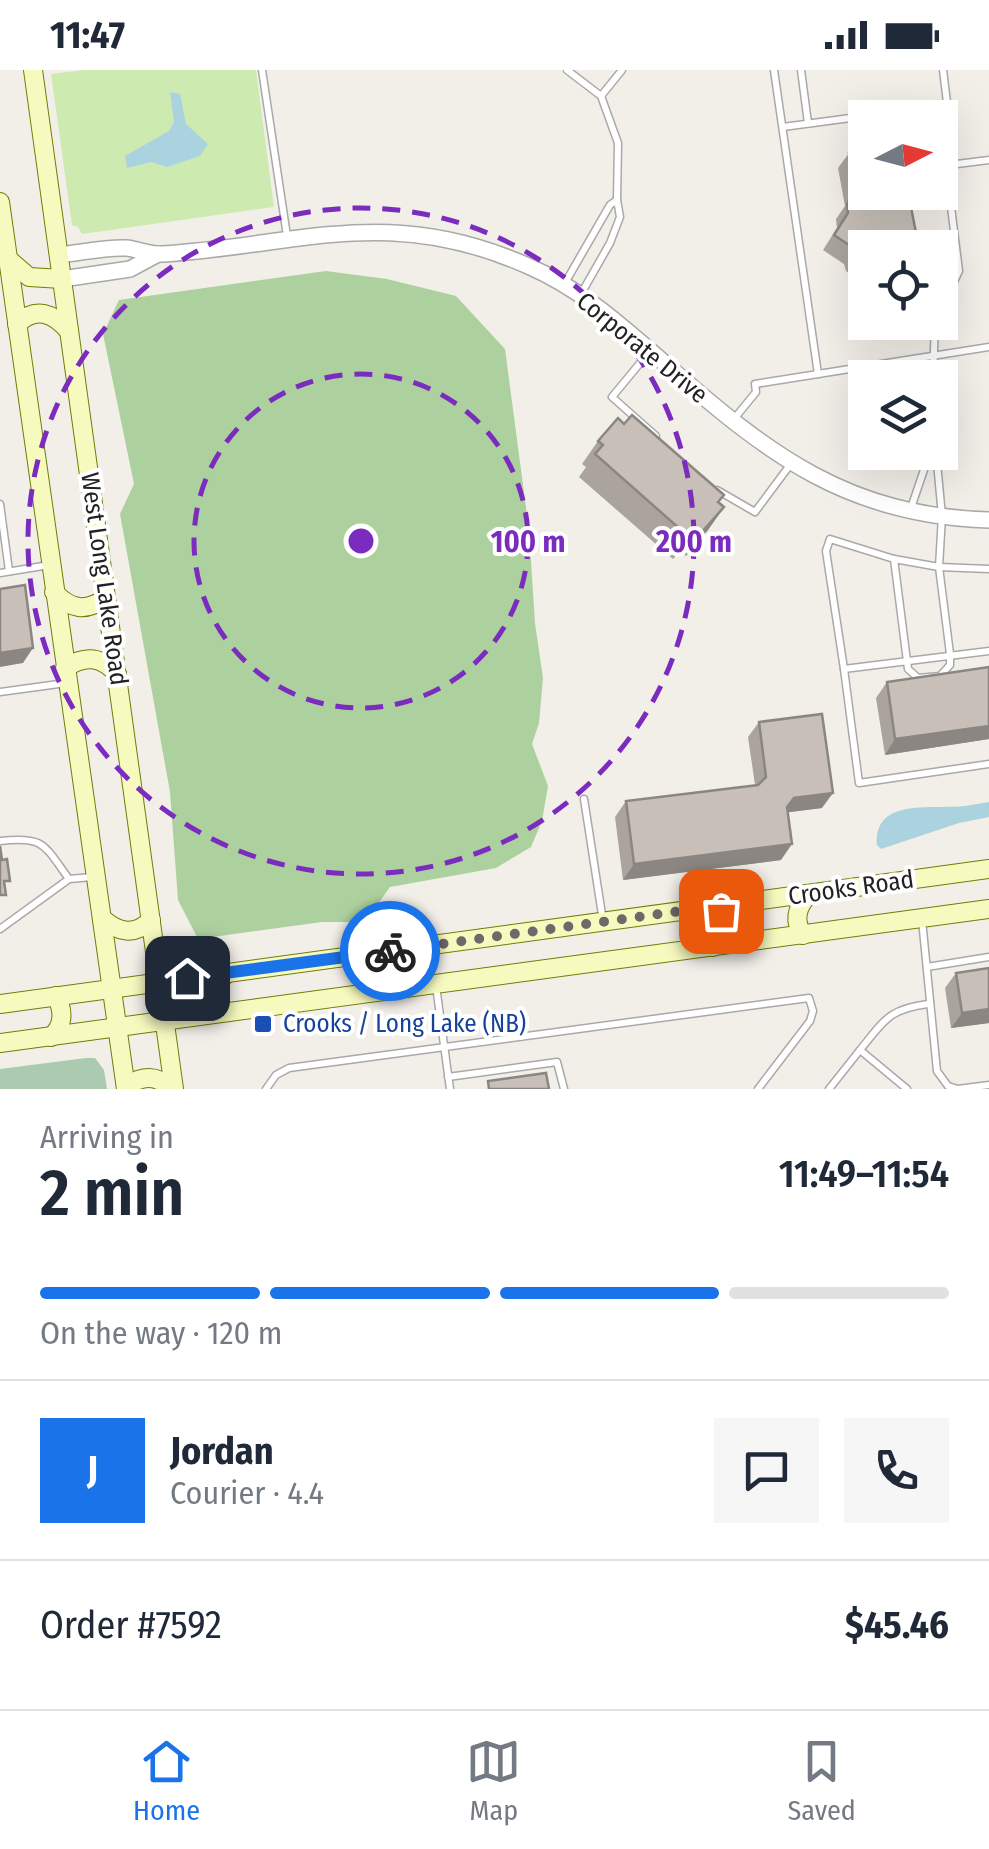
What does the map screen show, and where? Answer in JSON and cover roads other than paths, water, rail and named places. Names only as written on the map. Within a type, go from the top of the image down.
[{"type":"main road","name":"West Long Lake Road","points":[[33,70],[172,1089]]},
{"type":"main road","name":"West Long Lake Road","points":[[0,202],[126,1087]]},
{"type":"main road","points":[[8,258],[29,278],[62,279]]},
{"type":"main road","points":[[17,324],[31,314],[45,313],[69,331]]},
{"type":"main road","points":[[54,592],[79,609],[106,598]]},
{"type":"main road","points":[[66,676],[79,660],[94,659],[117,674]]},
{"type":"main road","name":"Crooks Road","points":[[0,1004],[989,869]]},
{"type":"main road","points":[[804,935],[797,914],[809,894]]},
{"type":"main road","points":[[713,947],[722,936],[724,923],[718,906]]},
{"type":"main road","name":"Crooks Road","points":[[0,1044],[989,910]]},
{"type":"main road","points":[[102,918],[127,932],[140,929],[151,920]]},
{"type":"main road","points":[[223,1012],[216,1002],[216,990],[227,973]]},
{"type":"main road","points":[[51,1036],[57,1032],[62,1017],[56,996]]},
{"type":"main road","points":[[126,1087],[148,1077],[172,1089]]},
{"type":"street","name":"Corporate Drive","points":[[58,256],[125,248],[158,254],[358,230],[434,236],[489,250],[580,295],[731,422],[791,464],[842,488],[910,510],[989,520]]},
{"type":"street","name":"Corporate Drive","points":[[62,279],[130,269],[158,254]]},
{"type":"lane","points":[[262,70],[287,237]]},
{"type":"lane","points":[[568,70],[601,96],[618,144],[620,217],[580,295]]},
{"type":"lane","points":[[601,96],[622,70]]},
{"type":"lane","points":[[774,70],[818,374]]},
{"type":"lane","points":[[800,70],[808,124]]},
{"type":"lane","points":[[942,70],[947,100]]},
{"type":"lane","points":[[783,127],[848,119]]},
{"type":"lane","points":[[958,164],[989,160]]},
{"type":"lane","points":[[564,285],[610,204],[617,200]]},
{"type":"lane","points":[[932,358],[934,340]]},
{"type":"lane","points":[[731,422],[756,392],[754,384],[989,347]]},
{"type":"lane","points":[[650,351],[612,397],[666,445]]},
{"type":"lane","points":[[706,480],[756,512],[791,464]]},
{"type":"lane","points":[[910,510],[926,470]]},
{"type":"lane","points":[[894,558],[907,660],[914,676],[934,678],[947,670],[950,654],[940,567],[942,516],[936,470]]},
{"type":"lane","points":[[0,504],[4,572],[51,565]]},
{"type":"lane","points":[[989,569],[940,567],[830,539],[826,551],[859,782],[989,764]]},
{"type":"lane","points":[[844,669],[989,651]]},
{"type":"lane","points":[[0,692],[66,676]]},
{"type":"lane","points":[[584,799],[603,923]]},
{"type":"lane","points":[[0,841],[30,837],[42,842],[69,879]]},
{"type":"lane","points":[[0,930],[69,879],[97,876]]},
{"type":"lane","points":[[922,918],[937,1070],[948,1086],[958,1089],[989,1085]]},
{"type":"lane","points":[[927,967],[989,958]]},
{"type":"lane","points":[[436,984],[450,1089]]},
{"type":"lane","points":[[266,1089],[288,1068],[809,998],[813,1011],[810,1021],[758,1089]]},
{"type":"lane","points":[[829,1089],[887,1018],[902,1007],[928,1004]]},
{"type":"lane","points":[[860,1050],[906,1089]]},
{"type":"lane","points":[[448,1077],[557,1062],[564,1089]]},
{"type":"water","points":[[170,92],[180,94],[186,124],[208,144],[200,156],[167,167],[151,162],[127,168],[125,156],[169,131],[174,122]]},
{"type":"water","points":[[989,802],[989,817],[881,849],[877,845],[878,829],[895,812]]},
{"type":"place","name":"Crooks / Long Lake (NB)","points":[[263,1024]]}]
